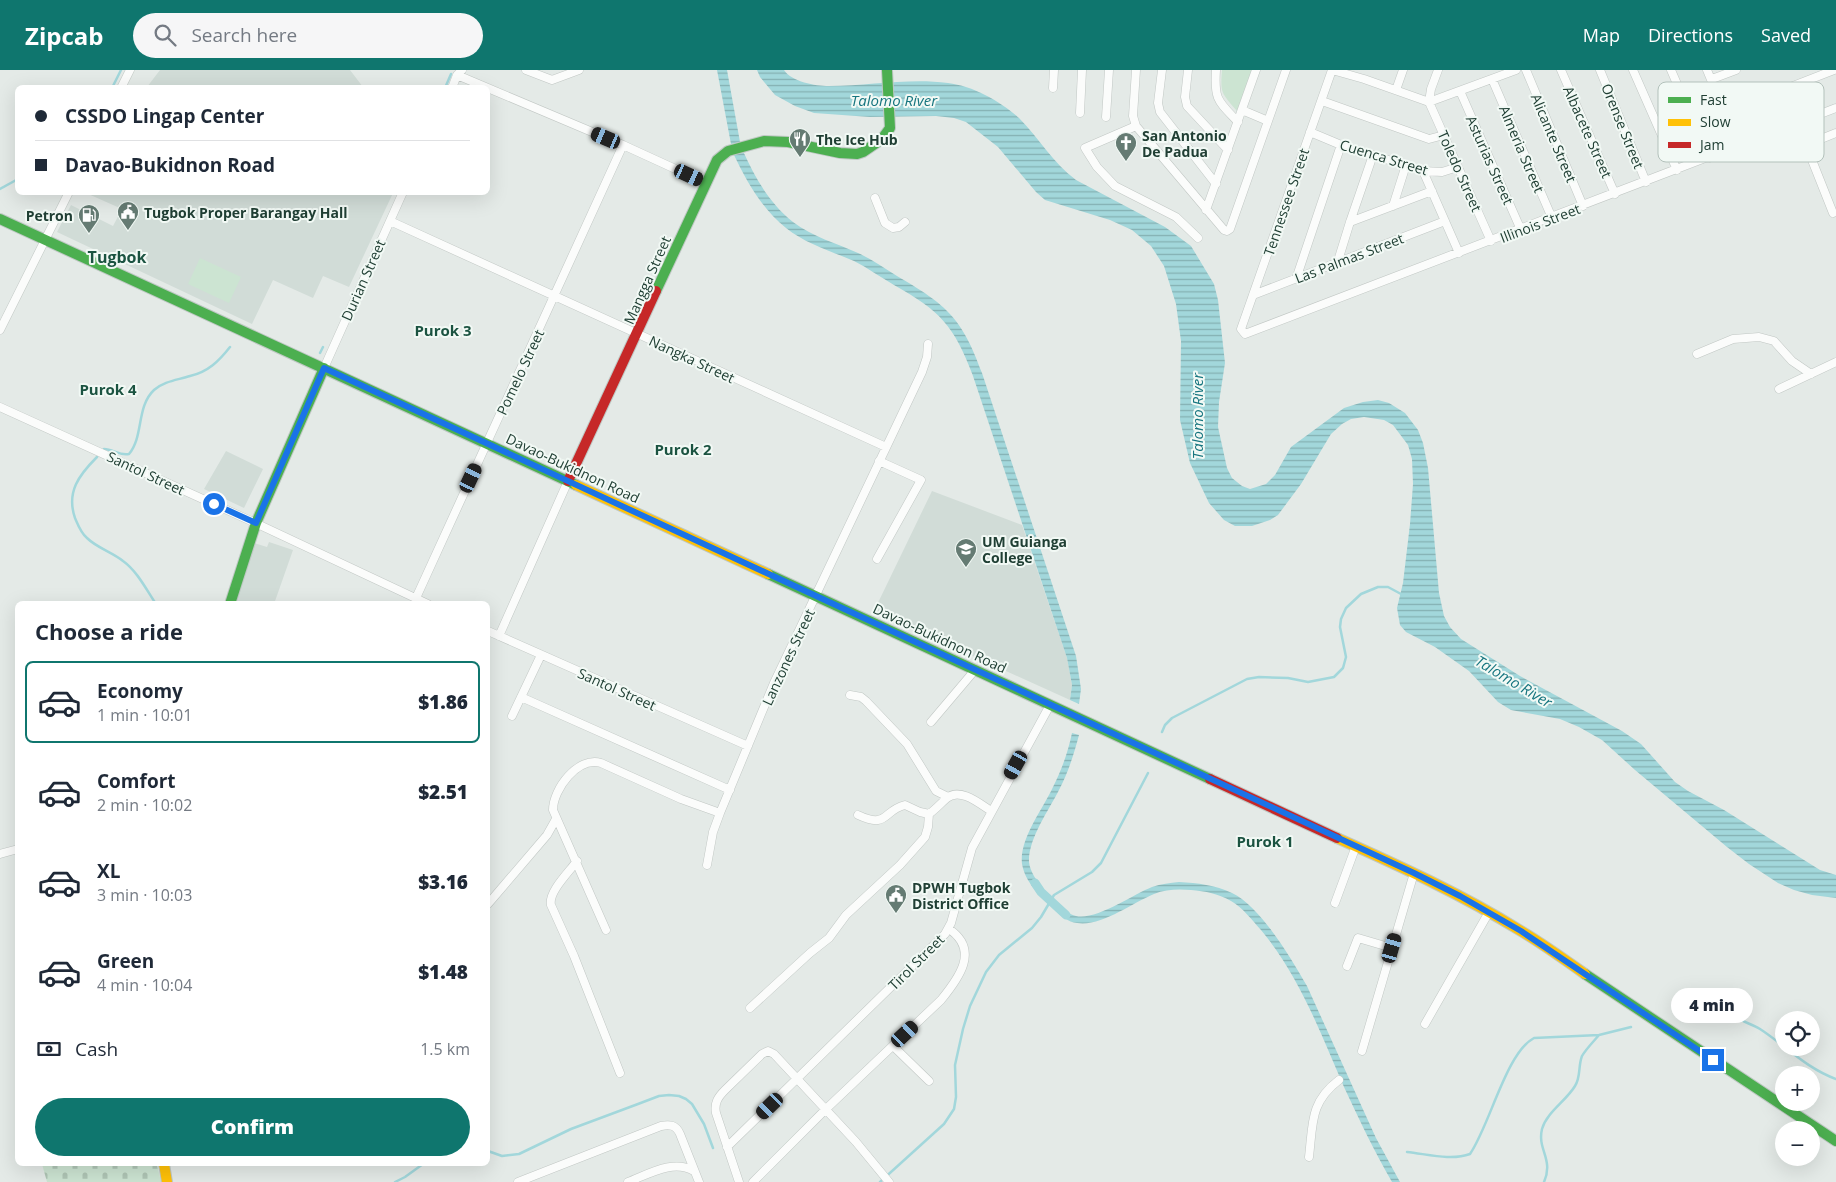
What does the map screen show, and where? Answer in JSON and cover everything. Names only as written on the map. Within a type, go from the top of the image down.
[{"type":"main road","name":"Mangga Street","points":[[568,481],[720,156],[745,145],[780,141],[830,152],[857,154],[863,152],[889,132],[887,70]]},
{"type":"main road","name":"Davao-Bukidnon Road","points":[[0,219],[1414,873],[1521,931],[1836,1141]]},
{"type":"main road","points":[[231,601],[256,523],[324,368]]},
{"type":"main road","points":[[164,1166],[167,1182]]},
{"type":"street","points":[[122,85],[130,70]]},
{"type":"street","points":[[526,70],[548,79],[556,80],[579,70]]},
{"type":"street","points":[[1053,88],[1054,70]]},
{"type":"street","points":[[1080,113],[1082,70]]},
{"type":"street","points":[[1106,117],[1109,70]]},
{"type":"street","points":[[1136,70],[1133,116],[1136,126],[1206,210],[1227,231],[1230,229],[1286,70]]},
{"type":"street","points":[[1162,70],[1158,103],[1160,112],[1216,184]]},
{"type":"street","points":[[1188,70],[1185,97],[1187,106],[1228,150]]},
{"type":"street","points":[[1216,70],[1215,90],[1217,99],[1238,122]]},
{"type":"street","points":[[1206,210],[1256,70]]},
{"type":"street","points":[[1332,70],[1429,102],[1516,70]]},
{"type":"street","name":"Tennessee Street","points":[[1243,333],[1241,329],[1332,70]]},
{"type":"street","points":[[1364,79],[1368,70]]},
{"type":"street","points":[[1396,90],[1403,70]]},
{"type":"street","points":[[1429,102],[1431,89],[1438,70]]},
{"type":"street","name":"Alicante Street","points":[[1526,70],[1583,206]]},
{"type":"street","name":"Albacete Street","points":[[1561,70],[1615,194]]},
{"type":"street","name":"Orense Street","points":[[1600,70],[1646,182]]},
{"type":"street","points":[[1633,70],[1658,127]]},
{"type":"street","points":[[1671,70],[1676,82]]},
{"type":"street","points":[[1707,70],[1713,82]]},
{"type":"street","points":[[1712,79],[1736,70]]},
{"type":"street","points":[[1803,82],[1834,70]]},
{"type":"street","points":[[454,85],[460,72],[489,85]]},
{"type":"street","name":"Almeria Street","points":[[1492,79],[1552,218]]},
{"type":"street","points":[[490,85],[706,183]]},
{"type":"street","name":"Asturias Street","points":[[1460,91],[1520,230]]},
{"type":"street","points":[[1322,101],[1429,138],[1444,134]]},
{"type":"street","name":"Toledo Street","points":[[1429,102],[1491,241]]},
{"type":"street","name":"Illinois Street","points":[[1824,113],[1836,108]]},
{"type":"street","points":[[1242,110],[1268,121]]},
{"type":"street","points":[[1136,126],[1085,148],[1097,167],[1115,186],[1176,217],[1198,238]]},
{"type":"street","name":"Cuenca Street","points":[[1310,132],[1341,145],[1423,171],[1442,172],[1458,167]]},
{"type":"street","points":[[1824,138],[1836,133]]},
{"type":"street","name":"Pomelo Street","points":[[416,598],[623,145]]},
{"type":"street","points":[[1296,279],[1341,145]]},
{"type":"street","points":[[1337,264],[1373,155]]},
{"type":"street","points":[[1673,162],[1677,170]]},
{"type":"street","name":"Illinois Street","points":[[1243,333],[1249,333],[1698,162]]},
{"type":"street","points":[[1813,162],[1833,212]]},
{"type":"street","points":[[1393,206],[1406,166]]},
{"type":"street","points":[[1423,171],[1459,253]]},
{"type":"street","points":[[1350,222],[1432,191]]},
{"type":"street","points":[[0,330],[68,195]]},
{"type":"street","name":"Durian Street","points":[[324,368],[402,195]]},
{"type":"street","points":[[875,198],[885,223],[893,228],[899,227],[905,222]]},
{"type":"street","name":"Nangka Street","points":[[390,221],[886,447]]},
{"type":"street","name":"Las Palmas Street","points":[[1253,295],[1445,221]]},
{"type":"street","points":[[1697,354],[1733,339],[1759,337],[1774,341],[1792,361],[1811,374]]},
{"type":"street","name":"Lanzones Street","points":[[707,864],[712,838],[720,813],[774,683],[922,372],[927,357],[928,344]]},
{"type":"street","points":[[1779,389],[1836,362]]},
{"type":"street","name":"Santol Street","points":[[1,410],[256,523],[422,601]]},
{"type":"street","points":[[877,559],[921,480],[879,461]]},
{"type":"street","name":"Mangga Street","points":[[499,636],[568,481]]},
{"type":"street","name":"Santol Street","points":[[490,632],[748,746]]},
{"type":"street","points":[[512,716],[541,655]]},
{"type":"street","points":[[931,722],[975,670]]},
{"type":"street","points":[[850,695],[861,697],[866,701],[907,744],[936,791],[948,797]]},
{"type":"street","points":[[522,697],[730,790]]},
{"type":"street","name":"Tirol Street","points":[[728,1147],[948,930],[969,858],[991,811],[1050,705]]},
{"type":"street","points":[[606,930],[553,810],[553,801],[556,794],[579,766],[591,761],[601,763],[681,799],[720,813]]},
{"type":"street","points":[[858,815],[873,821],[878,820],[905,805],[929,814],[954,794],[964,796],[991,811]]},
{"type":"street","points":[[750,1008],[829,938],[846,915],[900,865],[925,837],[929,814]]},
{"type":"street","points":[[490,902],[547,835],[556,819]]},
{"type":"street","points":[[1335,903],[1356,846]]},
{"type":"street","points":[[0,854],[15,850]]},
{"type":"street","points":[[577,861],[552,893],[550,901],[620,1073]]},
{"type":"street","points":[[1362,1051],[1414,873]]},
{"type":"street","points":[[1425,1024],[1489,912]]},
{"type":"street","points":[[753,1182],[826,1109],[941,1000],[958,976],[964,962],[965,949],[959,938],[948,930]]},
{"type":"street","points":[[1347,966],[1358,938],[1392,948]]},
{"type":"street","points":[[893,1046],[929,1081]]},
{"type":"street","points":[[740,1182],[716,1113],[715,1105],[717,1100],[762,1054],[768,1052],[774,1054],[826,1109],[889,1182]]},
{"type":"street","points":[[1309,1157],[1318,1102],[1327,1090],[1339,1080]]},
{"type":"street","points":[[518,1182],[666,1125],[678,1129],[699,1182]]},
{"type":"street","points":[[628,1182],[672,1166],[684,1166],[694,1171]]},
{"type":"shaded area","points":[[160,70],[350,70],[361,85],[149,85]]},
{"type":"shaded area","points":[[90,195],[392,195],[349,287],[323,276],[313,298],[273,280],[252,324],[57,232],[71,205],[113,226],[122,209]]},
{"type":"shaded area","points":[[226,451],[263,469],[244,508],[204,489]]},
{"type":"shaded area","name":"UM Guianga College","points":[[932,491],[1022,525],[1067,658],[1072,685],[1070,700],[874,611]]},
{"type":"shaded area","points":[[269,542],[293,550],[275,601],[235,600],[254,543],[267,547]]},
{"type":"green space","points":[[1222,70],[1252,70],[1237,111],[1223,93],[1221,84]]},
{"type":"green space","points":[[200,258],[241,277],[229,303],[188,284]]},
{"type":"green space","points":[[43,1166],[157,1166],[161,1182],[47,1182]]},
{"type":"water","points":[[717,70],[727,70],[740,142],[731,144]]},
{"type":"water","name":"Talomo River","points":[[757,70],[784,70],[792,78],[823,86],[933,82],[967,87],[995,100],[1019,118],[1060,166],[1076,180],[1165,227],[1191,246],[1214,284],[1218,300],[1225,363],[1219,402],[1218,427],[1227,468],[1232,478],[1242,486],[1250,489],[1266,484],[1275,475],[1291,447],[1344,408],[1378,400],[1389,403],[1405,413],[1418,430],[1423,443],[1428,468],[1439,593],[1444,616],[1450,627],[1461,639],[1520,676],[1622,731],[1641,744],[1675,782],[1688,791],[1724,810],[1820,870],[1836,875],[1836,898],[1812,895],[1778,883],[1727,847],[1602,740],[1560,719],[1511,710],[1498,702],[1469,671],[1435,647],[1406,632],[1400,625],[1397,608],[1403,583],[1410,524],[1413,484],[1412,459],[1408,445],[1393,425],[1384,420],[1364,417],[1351,419],[1342,424],[1331,434],[1301,484],[1278,515],[1252,526],[1235,526],[1224,520],[1209,503],[1190,463],[1180,420],[1181,341],[1176,304],[1164,266],[1151,246],[1132,230],[1110,220],[1045,200],[998,147],[966,122],[954,118],[936,116],[870,117],[814,113],[795,106],[775,95],[760,77]]},
{"type":"water","points":[[743,151],[770,199],[793,222],[817,236],[868,258],[914,286],[941,305],[960,326],[975,354],[982,373],[1076,656],[1081,689],[1079,704],[1070,700],[1072,685],[1067,658],[973,376],[952,332],[944,321],[910,294],[854,261],[810,243],[777,221],[762,204],[734,155]]},
{"type":"water","points":[[1072,733],[1079,735],[1070,763],[1062,784],[1035,834],[1030,853],[1029,862],[1031,869],[1043,889],[1038,894],[1024,872],[1022,854],[1028,834],[1059,774],[1067,754]]},
{"type":"water","points":[[1179,882],[1206,885],[1232,893],[1254,910],[1274,934],[1307,986],[1376,1138],[1400,1182],[1392,1182],[1379,1159],[1308,1006],[1287,967],[1261,930],[1239,907],[1231,901],[1212,893],[1196,890],[1177,890],[1154,894],[1106,918],[1086,923],[1071,921],[1055,910],[1060,905],[1067,912],[1076,916],[1093,915],[1152,887]]},
{"type":"waterway","points":[[114,85],[121,70]]},
{"type":"waterway","points":[[446,85],[451,74]]},
{"type":"waterway","points":[[0,189],[15,181]]},
{"type":"waterway","points":[[104,449],[129,454],[137,439],[142,413],[148,397],[154,390],[167,383],[208,369],[230,347]]},
{"type":"waterway","points":[[320,353],[323,347]]},
{"type":"waterway","points":[[97,457],[80,477],[73,492],[72,500],[75,518],[81,531],[87,538],[95,545],[119,558],[133,570],[154,601]]},
{"type":"waterway","points":[[1162,732],[1165,725],[1172,718],[1247,679],[1259,677],[1288,678],[1308,682],[1334,677],[1343,668],[1346,657],[1340,627],[1346,608],[1361,594],[1378,587],[1388,587],[1401,594]]},
{"type":"waterway","points":[[880,1182],[944,1124],[954,1109],[956,1097],[955,1065],[963,1029],[970,1006],[986,972],[999,955],[1032,928],[1054,895],[1092,872],[1101,863],[1148,773]]},
{"type":"waterway","points":[[1035,883],[1041,892],[1066,915]]},
{"type":"waterway","points":[[1674,1009],[1705,998],[1728,993],[1733,1000],[1735,1016],[1760,1029],[1815,1069],[1836,1079]]},
{"type":"waterway","points":[[1407,1152],[1447,1157],[1470,1154],[1515,1058],[1524,1046],[1534,1038],[1599,1035],[1631,1027]]},
{"type":"waterway","points":[[1544,1182],[1547,1174],[1541,1136],[1544,1123],[1575,1086],[1582,1056],[1599,1035]]},
{"type":"waterway","points":[[490,1152],[502,1156],[519,1154],[571,1129],[659,1096],[669,1095],[679,1096],[692,1104],[704,1124],[713,1148]]},
{"type":"waterway","points":[[395,1182],[420,1166]]},
{"type":"traffic: fast","points":[[656,291],[717,160],[728,151],[764,141],[788,142],[840,153],[857,154],[863,152],[882,139],[890,128],[887,70]]},
{"type":"traffic: fast","points":[[0,219],[576,485]]},
{"type":"traffic: fast","points":[[231,601],[256,523],[324,368]]},
{"type":"traffic: fast","points":[[768,574],[1210,779]]},
{"type":"traffic: fast","points":[[1585,974],[1836,1141]]},
{"type":"traffic: slow","points":[[576,485],[768,574]]},
{"type":"traffic: slow","points":[[1337,838],[1408,870],[1477,905],[1537,941],[1585,974]]},
{"type":"traffic: slow","points":[[164,1166],[167,1182]]},
{"type":"traffic: jam","points":[[568,481],[656,291]]},
{"type":"traffic: jam","points":[[1210,779],[1337,838]]},
{"type":"place","name":"The Ice Hub","points":[[800,158]]},
{"type":"place","name":"San Antonio De Padua","points":[[1126,162]]},
{"type":"place","name":"Tugbok Proper Barangay Hall","points":[[128,231]]},
{"type":"place","name":"Petron","points":[[89,234]]},
{"type":"place","name":"UM Guianga College","points":[[966,568]]},
{"type":"place","name":"DPWH Tugbok District Office","points":[[896,914]]},
{"type":"district","name":"Tugbok","points":[[117,257]]},
{"type":"district","name":"Purok 3","points":[[443,330]]},
{"type":"district","name":"Purok 4","points":[[108,389]]},
{"type":"district","name":"Purok 2","points":[[683,449]]},
{"type":"district","name":"Purok 1","points":[[1265,841]]},
{"type":"route","points":[[214,504],[256,523],[324,368],[1414,873],[1460,896],[1521,931],[1713,1060]]}]
